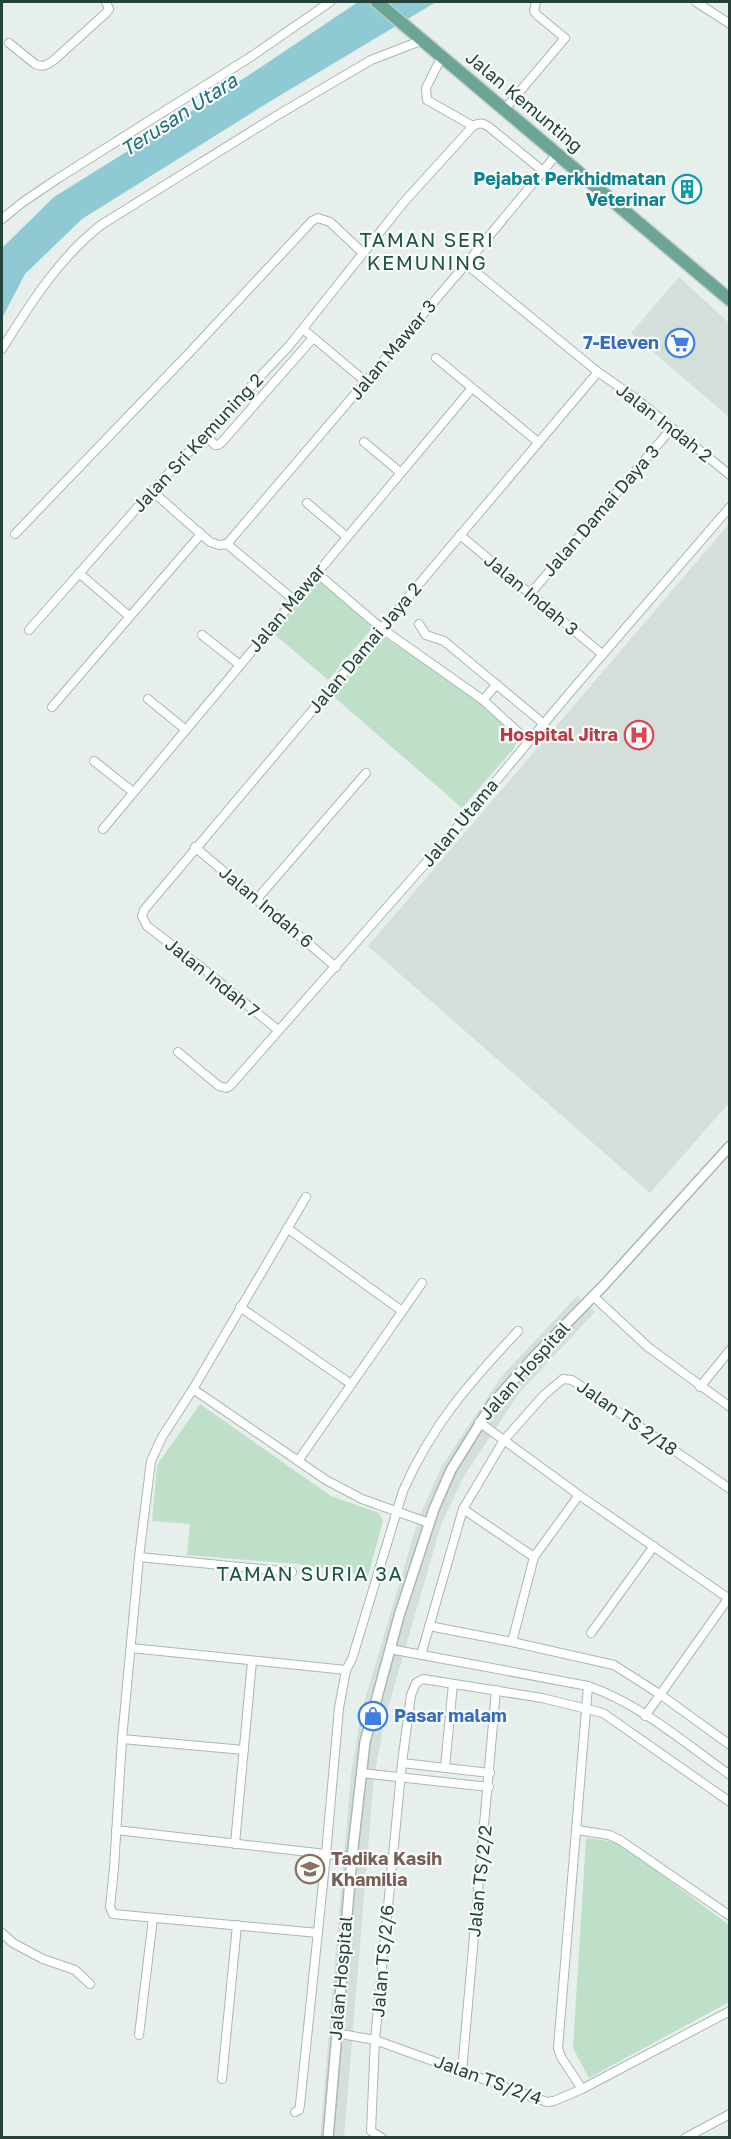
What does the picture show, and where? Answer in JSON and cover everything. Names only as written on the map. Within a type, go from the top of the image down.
[{"type":"main road","name":"Jalan Kemunting","points":[[378,2],[729,300]]},
{"type":"street","points":[[9,43],[35,64],[45,65],[106,13],[109,9],[106,2]]},
{"type":"street","points":[[2,219],[5,210],[252,56],[330,2]]},
{"type":"street","points":[[505,109],[565,38],[537,15],[534,11],[536,2]]},
{"type":"street","points":[[696,2],[729,24]]},
{"type":"street","points":[[2,349],[57,268],[100,225],[371,60],[423,39]]},
{"type":"street","points":[[442,56],[426,88],[427,100],[473,126],[484,123],[543,171]]},
{"type":"street","name":"Jalan Sri Kemuning 2","points":[[29,630],[152,491],[303,329],[404,202],[473,126]]},
{"type":"street","name":"Jalan Mawar 3","points":[[227,544],[557,154]]},
{"type":"street","points":[[15,534],[183,360],[312,221],[318,218],[330,222],[363,252]]},
{"type":"street","name":"Jalan Indah 2","points":[[466,264],[729,475]]},
{"type":"street","points":[[303,329],[366,382]]},
{"type":"street","points":[[205,435],[215,445],[222,442],[313,338]]},
{"type":"street","points":[[436,358],[538,442]]},
{"type":"street","name":"Jalan Damai Jaya 2","points":[[147,926],[142,916],[147,904],[598,372]]},
{"type":"street","name":"Jalan Mawar","points":[[103,829],[472,388]]},
{"type":"street","name":"Jalan Damai Daya 3","points":[[530,594],[672,428]]},
{"type":"street","points":[[364,442],[401,473]]},
{"type":"street","points":[[152,491],[210,542],[219,545],[227,544],[294,600]]},
{"type":"street","points":[[307,503],[347,537]]},
{"type":"street","name":"Jalan Utama","points":[[178,1052],[219,1086],[226,1088],[244,1072],[278,1030],[460,824],[729,507]]},
{"type":"street","points":[[52,707],[201,534]]},
{"type":"street","name":"Jalan Indah 3","points":[[460,535],[602,654]]},
{"type":"street","points":[[79,573],[129,616]]},
{"type":"street","points":[[317,573],[381,628],[483,700],[529,742]]},
{"type":"street","points":[[419,624],[426,635],[444,641],[544,724]]},
{"type":"street","points":[[202,635],[240,665]]},
{"type":"street","points":[[483,700],[496,685]]},
{"type":"street","points":[[148,699],[186,729]]},
{"type":"street","points":[[94,761],[133,792]]},
{"type":"street","points":[[257,899],[366,773]]},
{"type":"street","name":"Jalan Indah 6","points":[[195,847],[336,967]]},
{"type":"street","name":"Jalan Indah 7","points":[[147,926],[278,1030]]},
{"type":"street","name":"Jalan Hospital","points":[[330,2137],[336,2033],[352,1857],[369,1723],[429,1523],[451,1470],[479,1422],[507,1386],[593,1296],[729,1146]]},
{"type":"street","points":[[306,1197],[193,1389],[162,1437],[151,1461],[139,1557],[122,1739],[110,1911],[113,1914],[318,1933]]},
{"type":"street","points":[[287,1228],[402,1311]]},
{"type":"street","points":[[298,1461],[422,1283]]},
{"type":"street","points":[[593,1296],[648,1347],[729,1407]]},
{"type":"street","points":[[240,1307],[351,1384]]},
{"type":"street","points":[[295,2112],[299,2110],[300,2105],[339,1708],[346,1670],[352,1659],[396,1512],[414,1466],[444,1417],[468,1384],[518,1331]]},
{"type":"street","points":[[700,1387],[729,1350]]},
{"type":"street","name":"Jalan TS 2/18","points":[[504,1440],[544,1395],[557,1383],[568,1379],[729,1489]]},
{"type":"street","points":[[193,1389],[337,1487],[362,1499],[429,1523]]},
{"type":"street","points":[[479,1422],[579,1495],[729,1597],[645,1716]]},
{"type":"street","points":[[421,1655],[463,1509],[504,1440]]},
{"type":"street","points":[[512,1642],[534,1557],[579,1495]]},
{"type":"street","points":[[463,1509],[534,1557]]},
{"type":"street","points":[[591,1633],[654,1546]]},
{"type":"street","points":[[139,1557],[292,1572]]},
{"type":"street","points":[[429,1626],[614,1665],[661,1695],[729,1745]]},
{"type":"street","points":[[131,1648],[346,1670]]},
{"type":"street","points":[[390,1649],[588,1686],[609,1693],[729,1775]]},
{"type":"street","points":[[236,1844],[252,1661]]},
{"type":"street","name":"Jalan TS/2/6","points":[[382,2138],[371,2131],[375,2040],[400,1778],[413,1687],[423,1680],[496,1690],[587,1708]]},
{"type":"street","points":[[445,1767],[453,1684]]},
{"type":"street","points":[[582,2089],[558,2048],[588,1686]]},
{"type":"street","name":"Jalan TS/2/2","points":[[462,2071],[496,1690]]},
{"type":"street","points":[[587,1708],[608,1715],[729,1802]]},
{"type":"street","points":[[122,1739],[244,1750]]},
{"type":"street","points":[[402,1763],[490,1773]]},
{"type":"street","points":[[361,1773],[489,1787]]},
{"type":"street","points":[[116,1830],[352,1857]]},
{"type":"street","points":[[577,1830],[609,1835],[620,1840],[729,1916]]},
{"type":"street","points":[[139,2035],[153,1917]]},
{"type":"street","points":[[222,2079],[237,1925]]},
{"type":"street","points":[[2,1933],[13,1943],[43,1959],[75,1970],[90,1984]]},
{"type":"street","name":"Jalan TS/2/4","points":[[336,2033],[375,2040],[547,2102],[582,2089],[729,2012]]},
{"type":"street","points":[[685,2138],[729,2114]]},
{"type":"shaded area","points":[[679,277],[729,323],[729,417],[631,333]]},
{"type":"shaded area","name":"Hospital Jitra","points":[[729,524],[729,1103],[650,1193],[368,946]]},
{"type":"shaded area","name":"Pasar malam","points":[[577,1296],[595,1312],[520,1392],[464,1476],[441,1525],[385,1718],[374,1777],[344,2137],[320,2138],[351,1774],[361,1713],[419,1517],[443,1464],[501,1377]]},
{"type":"green space","points":[[319,579],[374,626],[328,680],[273,633]]},
{"type":"green space","points":[[384,637],[466,690],[516,728],[518,737],[514,748],[462,808],[333,696]]},
{"type":"green space","points":[[200,1404],[331,1496],[379,1513],[383,1521],[368,1576],[297,1564],[187,1555],[190,1524],[152,1521],[157,1465]]},
{"type":"green space","points":[[586,1838],[618,1842],[729,1925],[729,2002],[589,2078],[573,2048]]},
{"type":"water","name":"Terusan Utara","points":[[358,2],[436,2],[269,102],[82,219],[25,274],[2,318],[2,248],[54,197],[246,77]]},
{"type":"place","name":"Pejabat Perkhidmatan Veterinar","points":[[687,189]]},
{"type":"place","name":"7-Eleven","points":[[680,343]]},
{"type":"place","name":"Hospital Jitra","points":[[639,735]]},
{"type":"place","name":"Pasar malam","points":[[373,1716]]},
{"type":"place","name":"Tadika Kasih Khamilia","points":[[310,1869]]},
{"type":"district","name":"TAMAN SERI KEMUNING","points":[[427,252]]},
{"type":"district","name":"TAMAN SURIA 3A","points":[[310,1574]]}]
